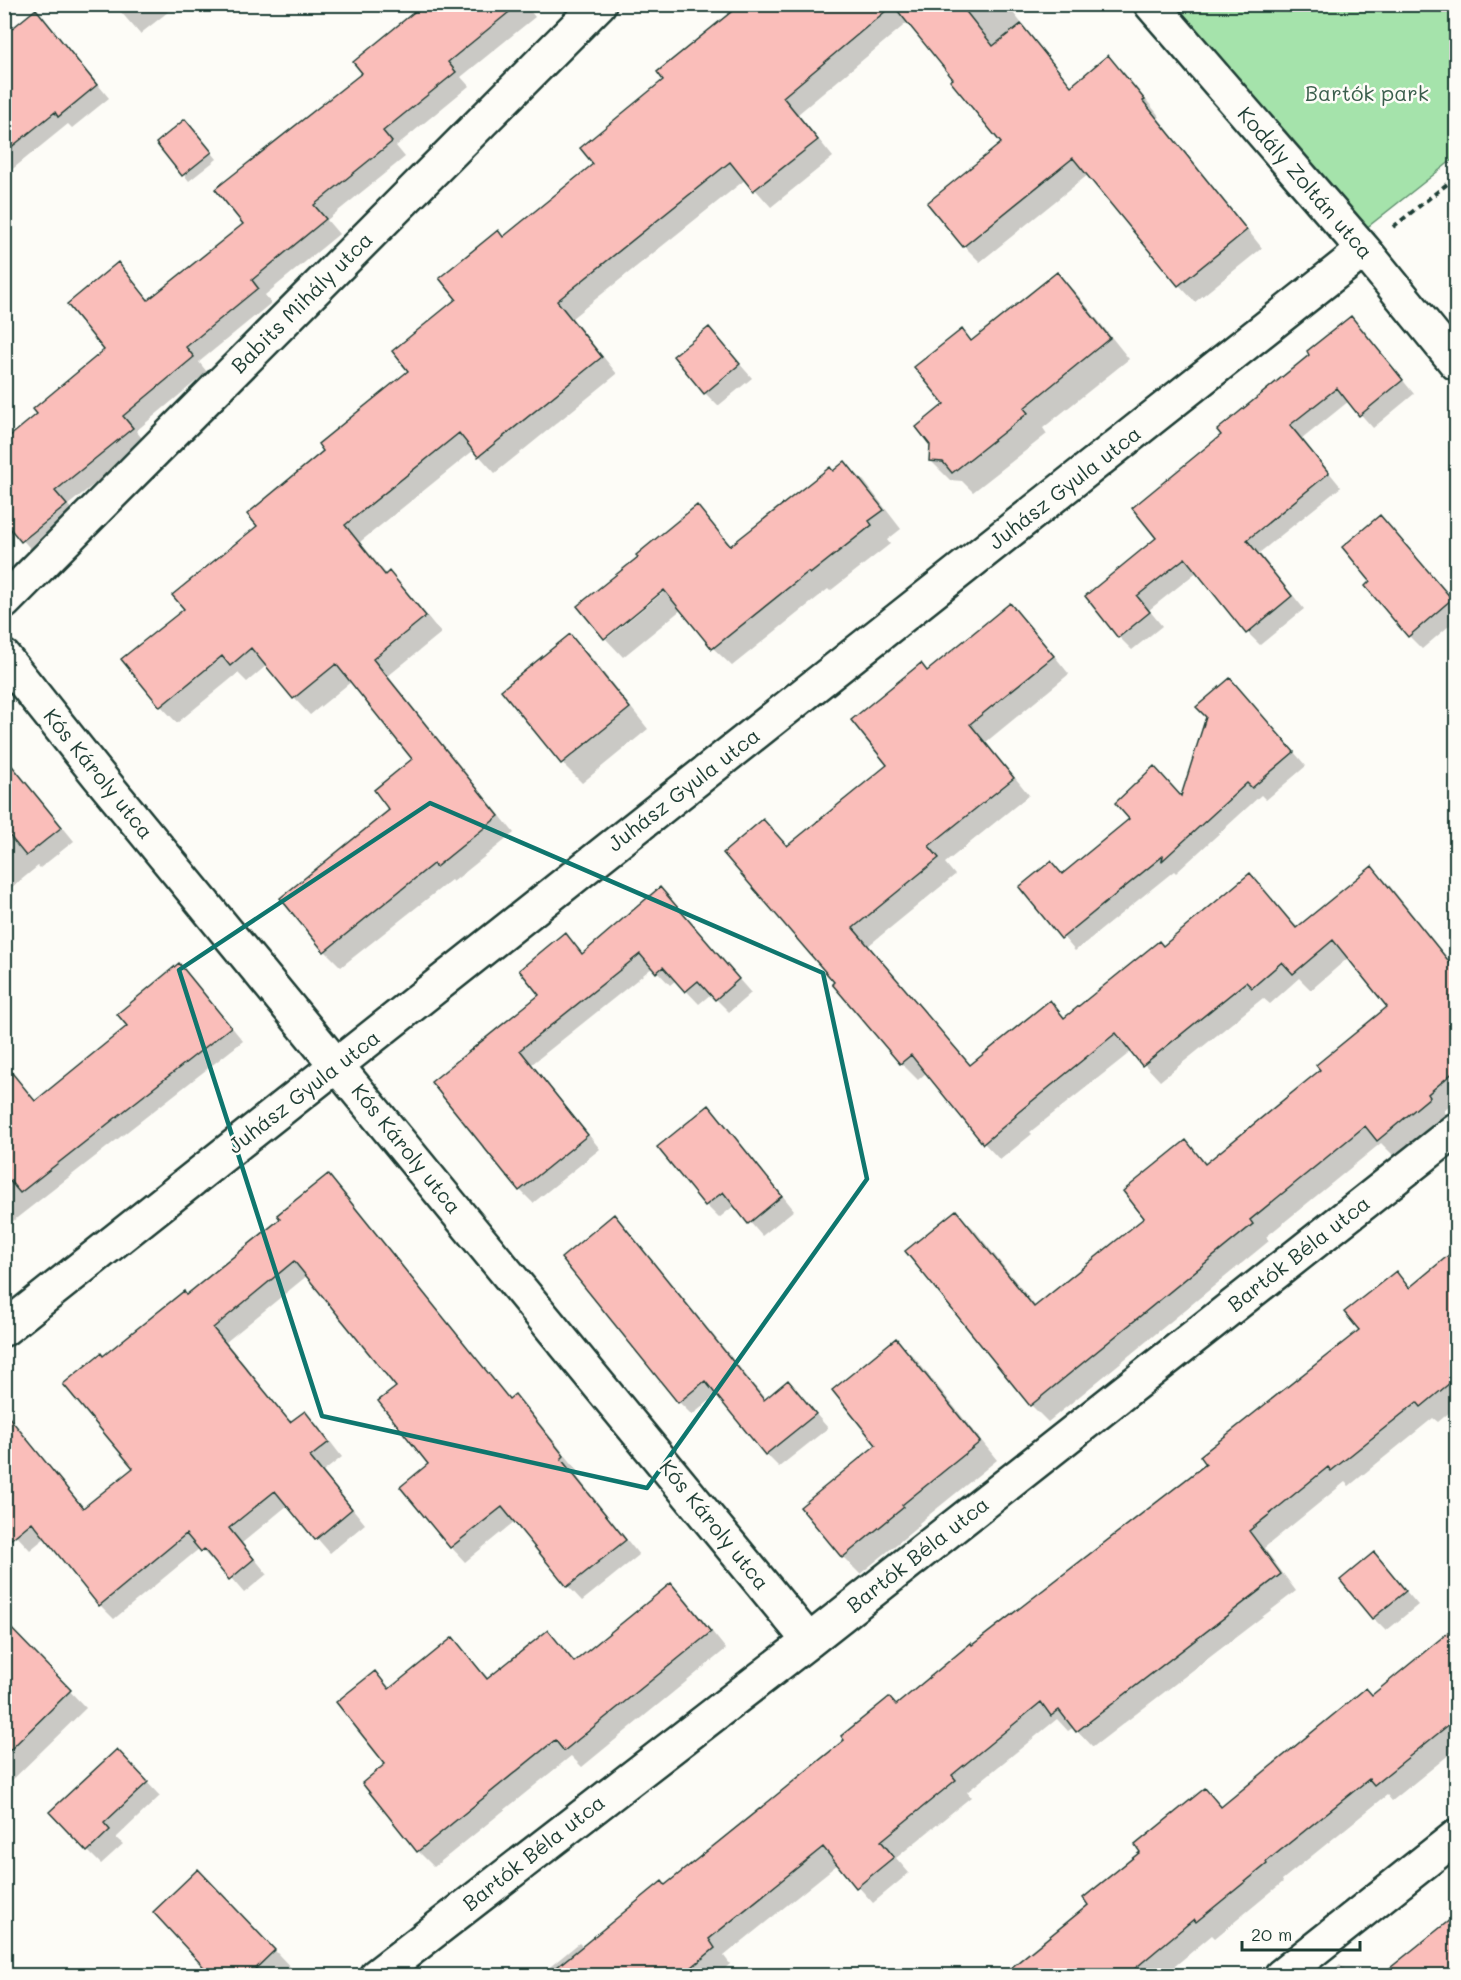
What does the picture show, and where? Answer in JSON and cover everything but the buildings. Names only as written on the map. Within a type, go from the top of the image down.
[{"type":"street","name":"Babits Mihály utca","points":[[4,602],[599,4]]},
{"type":"street","name":"Kodály Zoltán utca","points":[[1151,4],[1364,250],[1456,363]]},
{"type":"street","name":"Juhász Gyula utca","points":[[4,1329],[1364,250]]},
{"type":"street","name":"Kós Károly utca","points":[[4,657],[98,775],[809,1641]]},
{"type":"street","name":"Bartók Béla utca","points":[[376,1976],[809,1641],[1456,1130]]},
{"type":"street","points":[[1281,1976],[1456,1837]]},
{"type":"path","points":[[1364,250],[1456,177]]},
{"type":"highlighted area","points":[[430,803],[823,973],[867,1179],[647,1488],[322,1416],[179,970]]},
{"type":"green space","name":"Bartók park","points":[[1172,5],[1456,5],[1456,157],[1365,229]]}]
